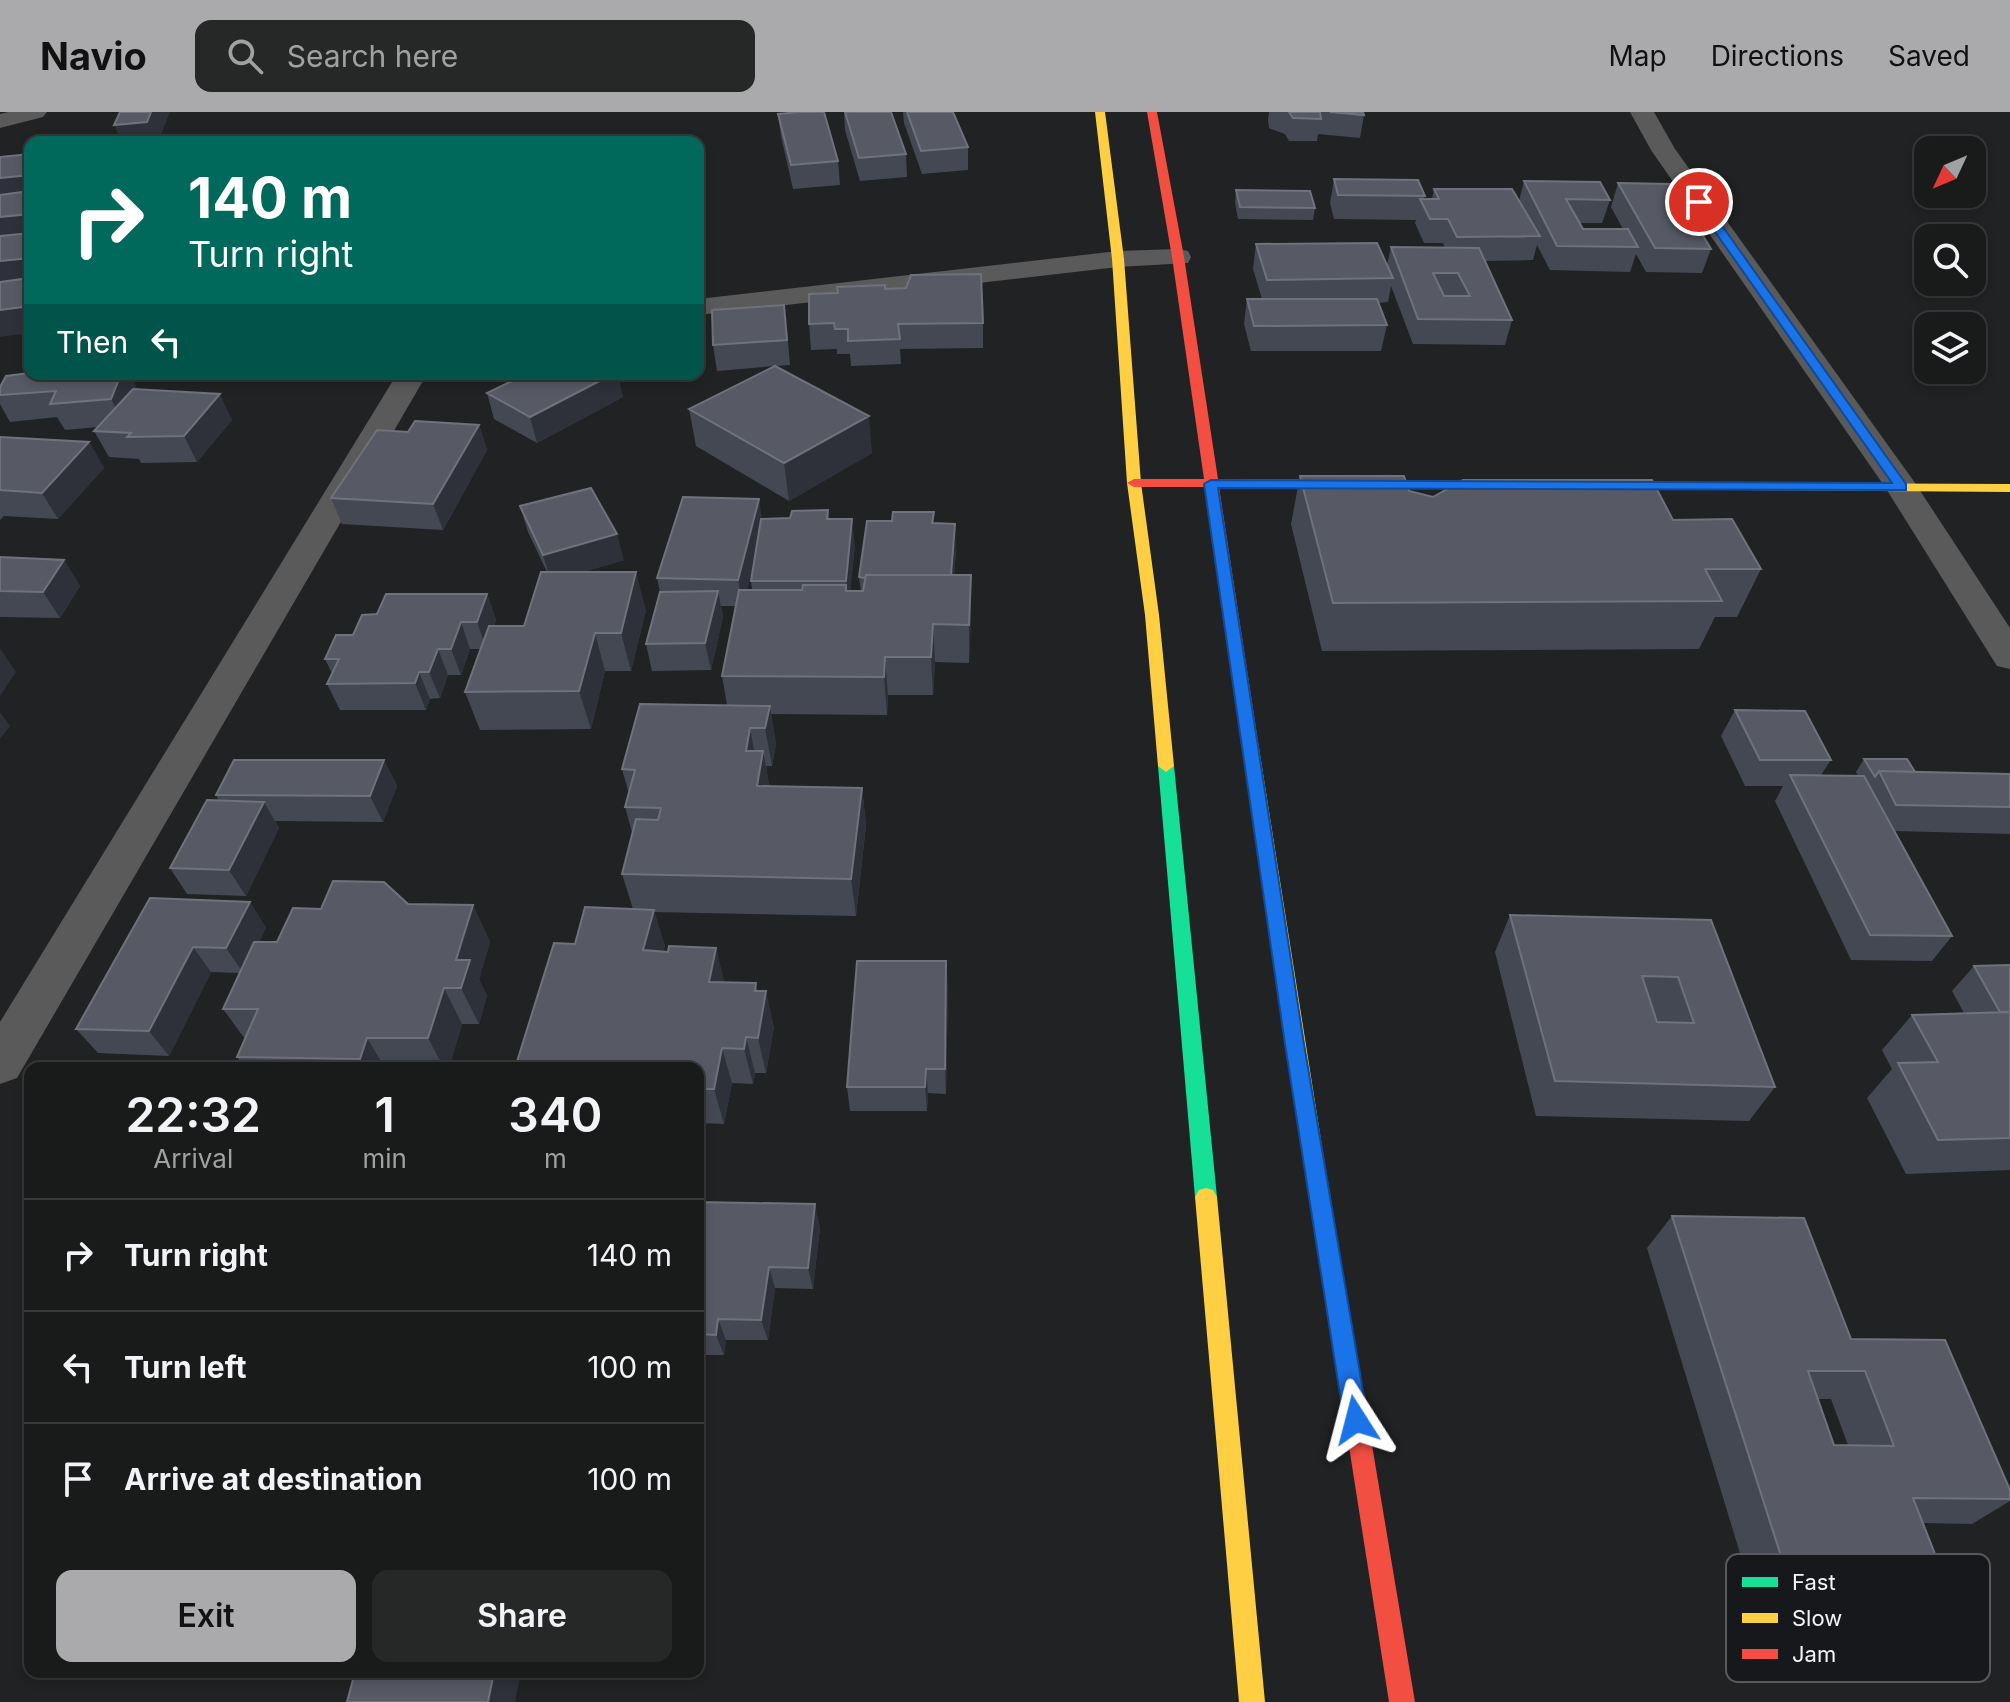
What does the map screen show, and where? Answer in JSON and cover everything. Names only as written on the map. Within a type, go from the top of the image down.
[{"type":"street","points":[[0,121],[35,112]]},
{"type":"street","points":[[1100,112],[1118,259],[1134,483],[1154,631],[1252,1702]]},
{"type":"street","points":[[1152,112],[1178,257],[1295,1044],[1402,1702]]},
{"type":"street","points":[[1642,112],[1663,150],[1901,487],[2010,657]]},
{"type":"street","points":[[704,306],[1118,259],[1178,257]]},
{"type":"street","points":[[0,1064],[408,380]]},
{"type":"street","points":[[1134,483],[1540,486]]},
{"type":"street","points":[[1572,486],[2010,488]]},
{"type":"building","points":[[120,112],[151,112],[147,122],[114,125]]},
{"type":"building","points":[[824,112],[838,161],[791,165],[778,114]]},
{"type":"building","points":[[845,112],[891,112],[906,154],[859,158]]},
{"type":"building","points":[[907,112],[953,112],[968,147],[921,151]]},
{"type":"building","points":[[1289,112],[1320,112],[1321,119],[1293,118]]},
{"type":"building","points":[[1330,112],[1363,112],[1364,115]]},
{"type":"building","points":[[24,155],[24,176],[0,178],[0,157]]},
{"type":"building","points":[[1334,179],[1418,180],[1425,196],[1338,195]]},
{"type":"building","points":[[1524,181],[1600,182],[1610,200],[1566,199],[1583,229],[1628,229],[1638,247],[1557,246]]},
{"type":"building","points":[[1618,183],[1672,184],[1711,249],[1655,248]]},
{"type":"building","points":[[1434,189],[1512,189],[1540,236],[1457,237],[1448,219],[1430,219],[1420,199],[1439,199]]},
{"type":"building","points":[[1236,190],[1310,191],[1315,208],[1240,207]]},
{"type":"building","points":[[24,192],[24,215],[0,217],[0,195]]},
{"type":"building","points":[[24,234],[24,259],[0,261],[0,236]]},
{"type":"building","points":[[1377,243],[1393,278],[1267,280],[1256,244]]},
{"type":"building","points":[[1391,247],[1479,248],[1512,320],[1418,319]],"holes":[[[1433,273],[1458,273],[1470,296],[1444,296]]]},
{"type":"building","points":[[981,274],[983,323],[898,324],[900,339],[848,341],[848,329],[835,329],[834,323],[809,324],[809,294],[838,293],[837,287],[885,285],[885,289],[906,288],[911,275]]},
{"type":"building","points":[[24,279],[24,307],[0,310],[0,282]]},
{"type":"building","points":[[1247,299],[1377,299],[1387,325],[1254,326]]},
{"type":"building","points":[[784,305],[787,340],[713,345],[712,310]]},
{"type":"building","points":[[775,366],[869,416],[784,463],[689,409]]},
{"type":"building","points":[[24,374],[24,380],[119,380],[111,399],[50,404],[56,391],[0,395],[0,387],[6,376]]},
{"type":"building","points":[[514,380],[601,380],[530,417],[487,393]]},
{"type":"building","points":[[133,389],[220,394],[184,436],[127,437],[131,433],[94,431]]},
{"type":"building","points":[[415,421],[479,425],[433,504],[331,498],[377,430],[408,432]]},
{"type":"building","points":[[0,437],[89,442],[42,493],[0,490]]},
{"type":"building","points":[[1300,476],[1404,476],[1409,491],[1433,497],[1463,480],[1652,480],[1673,520],[1732,519],[1761,569],[1705,569],[1722,601],[1333,603]]},
{"type":"building","points":[[591,488],[617,534],[543,555],[520,506]]},
{"type":"building","points":[[683,497],[759,499],[738,580],[657,578]]},
{"type":"building","points":[[828,510],[827,519],[852,519],[846,581],[751,581],[761,519],[790,518],[792,511]]},
{"type":"building","points":[[893,512],[934,512],[932,523],[955,524],[951,575],[859,577],[867,521],[892,521]]},
{"type":"building","points":[[0,557],[64,560],[43,592],[0,591]]},
{"type":"building","points":[[541,572],[636,572],[621,633],[595,633],[579,691],[465,692],[489,626],[524,626]]},
{"type":"building","points":[[866,575],[971,575],[969,625],[933,624],[931,657],[885,657],[884,677],[722,676],[739,590],[802,590],[803,585],[846,585],[846,591],[863,591]]},
{"type":"building","points":[[718,591],[705,643],[646,644],[660,592]]},
{"type":"building","points":[[386,594],[487,594],[477,622],[461,622],[451,649],[438,649],[429,672],[419,672],[415,683],[327,684],[339,659],[325,659],[336,635],[353,635],[362,615],[377,614]]},
{"type":"building","points":[[640,704],[770,706],[765,728],[750,728],[746,751],[763,751],[757,786],[862,788],[851,879],[622,874],[636,819],[658,820],[661,808],[625,807],[635,770],[622,769]]},
{"type":"building","points":[[1735,710],[1805,711],[1831,760],[1760,760]]},
{"type":"building","points":[[1864,759],[1907,759],[1915,772],[1879,771],[1875,777]]},
{"type":"building","points":[[234,760],[384,760],[370,796],[216,795]]},
{"type":"building","points":[[1879,771],[2010,774],[2010,807],[1896,805]]},
{"type":"building","points":[[1790,775],[1864,776],[1952,936],[1870,935]]},
{"type":"building","points":[[207,800],[264,802],[229,870],[170,868]]},
{"type":"building","points":[[333,881],[384,882],[408,904],[473,905],[456,960],[470,960],[461,988],[444,988],[428,1038],[367,1038],[360,1059],[237,1057],[258,1009],[223,1009],[254,942],[277,942],[293,908],[321,909]]},
{"type":"building","points":[[150,898],[250,902],[226,948],[193,947],[149,1031],[76,1029]]},
{"type":"building","points":[[585,907],[654,910],[643,950],[668,952],[669,946],[716,948],[709,982],[756,983],[755,991],[766,991],[758,1038],[746,1037],[744,1049],[722,1048],[714,1089],[704,1089],[704,1062],[517,1062],[554,943],[575,944]]},
{"type":"building","points":[[1510,915],[1711,920],[1775,1087],[1555,1081]],"holes":[[[1642,976],[1678,977],[1694,1023],[1657,1022]]]},
{"type":"building","points":[[857,961],[946,961],[945,1069],[926,1069],[925,1087],[847,1087]]},
{"type":"building","points":[[2010,965],[2010,1012],[2000,1012],[1974,966]]},
{"type":"building","points":[[2010,1012],[2010,1138],[1938,1140],[1898,1063],[1938,1062],[1912,1015]]},
{"type":"building","points":[[704,1202],[815,1204],[808,1268],[769,1267],[761,1320],[718,1319],[716,1335],[704,1334]]},
{"type":"building","points":[[1672,1216],[1804,1218],[1851,1339],[1945,1340],[2010,1490],[2010,1499],[1913,1498],[1935,1554],[1780,1554]],"holes":[[[1808,1371],[1865,1371],[1894,1446],[1834,1445]]]},
{"type":"building","points":[[353,1678],[493,1678],[488,1702],[347,1702]]},
{"type":"traffic: fast","points":[[1166,766],[1206,1197]]},
{"type":"traffic: slow","points":[[1100,112],[1118,259],[1134,483],[1152,615],[1166,766]]},
{"type":"traffic: slow","points":[[1596,486],[2010,488]]},
{"type":"traffic: slow","points":[[1251,748],[1311,1140]]},
{"type":"traffic: slow","points":[[1206,1197],[1252,1702]]},
{"type":"traffic: jam","points":[[1152,112],[1178,257],[1251,748]]},
{"type":"traffic: jam","points":[[1134,483],[1516,485]]},
{"type":"traffic: jam","points":[[1311,1140],[1402,1702]]},
{"type":"route","points":[[1356,1420],[1295,1044],[1211,484],[1901,487],[1699,202]]}]
